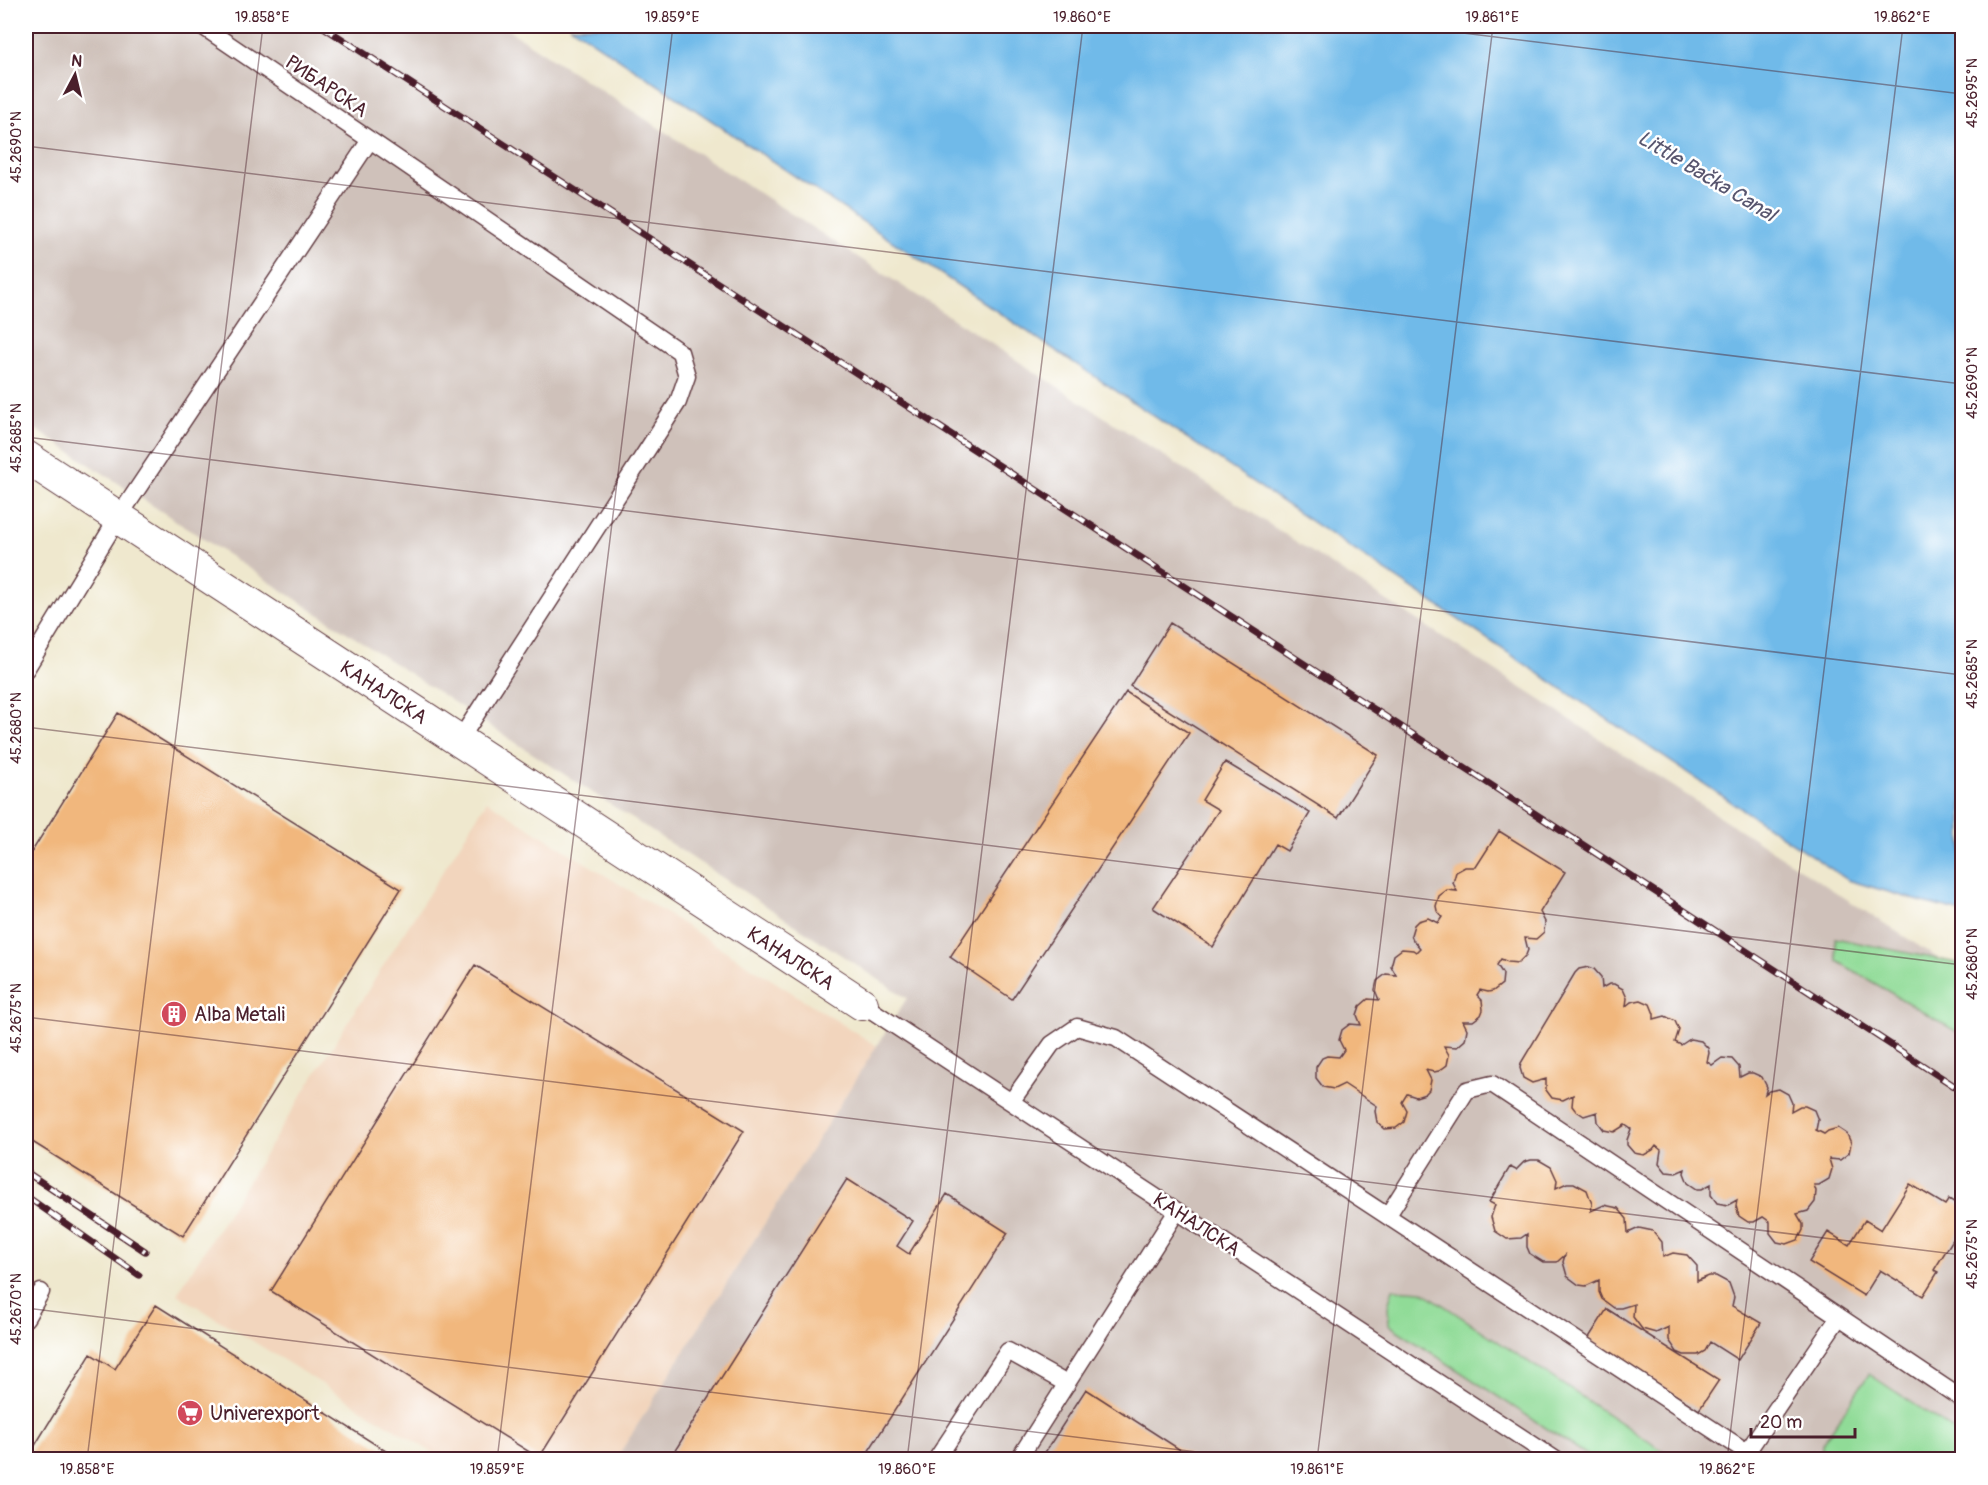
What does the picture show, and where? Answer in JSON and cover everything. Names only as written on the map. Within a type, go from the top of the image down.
[{"type":"street","name":"КАНАЛСКА","points":[[26,458],[862,1004]]},
{"type":"lane","name":"РИБАРСКА","points":[[201,26],[680,352],[687,376],[678,402],[459,741]]},
{"type":"lane","points":[[26,669],[118,518],[370,140]]},
{"type":"lane","name":"КАНАЛСКА","points":[[862,1004],[1556,1460]]},
{"type":"lane","points":[[1011,1102],[1052,1044],[1077,1027],[1116,1038],[1753,1456],[1839,1317]]},
{"type":"lane","points":[[1388,1215],[1467,1090],[1492,1084],[1962,1399]]},
{"type":"lane","points":[[1018,1460],[1177,1211]]},
{"type":"lane","points":[[26,1318],[41,1292]]},
{"type":"lane","points":[[936,1460],[1008,1351],[1067,1384]]},
{"type":"shaded area","points":[[26,26],[502,26],[1962,974],[1962,1459],[616,1459],[907,998],[26,423]]},
{"type":"shaded area","points":[[487,801],[877,1046],[616,1459],[443,1459],[177,1294]]},
{"type":"green space","points":[[1835,938],[1962,964],[1962,1035],[1837,961]]},
{"type":"green space","points":[[1393,1289],[1422,1291],[1675,1459],[1593,1459],[1389,1325],[1388,1306]]},
{"type":"green space","points":[[1869,1374],[1962,1436],[1962,1459],[1821,1459],[1822,1444]]},
{"type":"water","name":"Little Bačka Canal","points":[[570,26],[1962,26],[1962,912],[1848,880]]},
{"type":"building","points":[[1170,623],[1378,755],[1338,818],[1130,686]]},
{"type":"building","points":[[1126,692],[1189,733],[1012,999],[950,957]]},
{"type":"building","name":"Alba Metali","points":[[118,713],[401,889],[183,1236],[26,1138],[26,861]]},
{"type":"building","points":[[1225,762],[1310,813],[1287,851],[1275,844],[1213,947],[1153,908],[1219,810],[1202,800]]},
{"type":"building","points":[[1499,831],[1565,872],[1540,912],[1545,922],[1544,932],[1536,939],[1525,938],[1528,950],[1518,963],[1501,959],[1497,965],[1503,974],[1502,984],[1493,991],[1480,990],[1477,995],[1482,1000],[1483,1010],[1481,1015],[1473,1021],[1463,1021],[1467,1029],[1465,1040],[1457,1047],[1444,1046],[1449,1055],[1447,1065],[1439,1071],[1426,1070],[1431,1080],[1429,1090],[1416,1097],[1407,1094],[1402,1102],[1407,1111],[1404,1122],[1396,1128],[1385,1129],[1377,1122],[1375,1111],[1377,1106],[1344,1084],[1334,1089],[1323,1087],[1316,1078],[1316,1067],[1322,1058],[1339,1057],[1344,1050],[1339,1040],[1342,1030],[1350,1024],[1361,1025],[1357,1015],[1360,1006],[1368,999],[1379,1000],[1375,990],[1377,981],[1386,974],[1396,975],[1391,966],[1394,955],[1402,949],[1416,952],[1420,948],[1411,935],[1414,925],[1428,918],[1438,923],[1442,917],[1436,906],[1439,896],[1447,890],[1457,891],[1453,883],[1456,872],[1465,867],[1476,867]]},
{"type":"building","points":[[475,965],[744,1131],[539,1458],[271,1291]]},
{"type":"building","points":[[1589,967],[1601,977],[1602,988],[1614,984],[1623,989],[1627,998],[1626,1006],[1631,1002],[1641,1000],[1650,1004],[1654,1019],[1665,1016],[1675,1021],[1679,1030],[1675,1042],[1681,1045],[1690,1039],[1701,1041],[1708,1048],[1707,1062],[1712,1065],[1722,1058],[1732,1059],[1739,1067],[1740,1077],[1753,1073],[1762,1077],[1767,1087],[1765,1094],[1779,1089],[1788,1094],[1792,1103],[1791,1111],[1800,1106],[1814,1110],[1818,1120],[1816,1130],[1824,1134],[1838,1128],[1847,1134],[1851,1143],[1849,1153],[1840,1160],[1829,1159],[1832,1169],[1829,1179],[1819,1185],[1814,1185],[1815,1202],[1808,1211],[1797,1214],[1803,1224],[1798,1240],[1787,1244],[1777,1242],[1770,1233],[1770,1222],[1763,1217],[1754,1222],[1748,1222],[1739,1216],[1737,1200],[1728,1205],[1717,1203],[1711,1195],[1711,1184],[1697,1189],[1688,1183],[1684,1173],[1685,1169],[1676,1173],[1666,1172],[1659,1163],[1661,1150],[1656,1146],[1644,1155],[1634,1153],[1627,1145],[1631,1129],[1625,1125],[1614,1132],[1604,1130],[1598,1122],[1597,1112],[1584,1116],[1575,1110],[1572,1106],[1573,1095],[1563,1100],[1552,1098],[1546,1090],[1546,1079],[1532,1083],[1523,1078],[1521,1063],[1575,973],[1579,969]]},
{"type":"building","points":[[1539,1160],[1551,1167],[1557,1180],[1556,1188],[1567,1183],[1574,1183],[1587,1190],[1592,1204],[1591,1211],[1604,1205],[1618,1208],[1627,1219],[1628,1233],[1639,1228],[1653,1231],[1662,1242],[1663,1257],[1673,1253],[1687,1255],[1697,1266],[1697,1281],[1716,1276],[1729,1283],[1734,1297],[1732,1306],[1761,1323],[1738,1360],[1710,1342],[1705,1351],[1698,1355],[1684,1355],[1677,1352],[1669,1340],[1669,1327],[1656,1333],[1642,1329],[1633,1317],[1634,1304],[1614,1308],[1602,1299],[1599,1292],[1599,1280],[1586,1286],[1579,1285],[1567,1276],[1563,1262],[1565,1255],[1557,1262],[1543,1262],[1530,1254],[1527,1247],[1527,1234],[1521,1238],[1507,1239],[1495,1231],[1491,1217],[1495,1205],[1489,1202],[1510,1167],[1516,1170],[1524,1162]]},
{"type":"building","points":[[847,1179],[913,1221],[897,1246],[909,1254],[947,1194],[1008,1233],[863,1460],[669,1460]]},
{"type":"building","points":[[1910,1184],[1945,1205],[1949,1199],[1962,1207],[1962,1225],[1934,1270],[1938,1272],[1923,1296],[1880,1270],[1864,1296],[1809,1262],[1828,1232],[1849,1245],[1865,1220],[1881,1230]]},
{"type":"building","name":"Univerexport","points":[[156,1305],[400,1460],[26,1460],[91,1354],[115,1369]]},
{"type":"building","points":[[1607,1309],[1719,1380],[1699,1410],[1588,1339]]},
{"type":"building","points":[[1086,1389],[1196,1460],[1040,1460]]},
{"type":"railway","points":[[322,26],[1962,1091]]},
{"type":"railway","points":[[26,1172],[145,1251]]},
{"type":"railway","points":[[26,1196],[139,1275]]},
{"type":"place","name":"Alba Metali","points":[[174,1014]]},
{"type":"place","name":"Univerexport","points":[[190,1413]]}]
